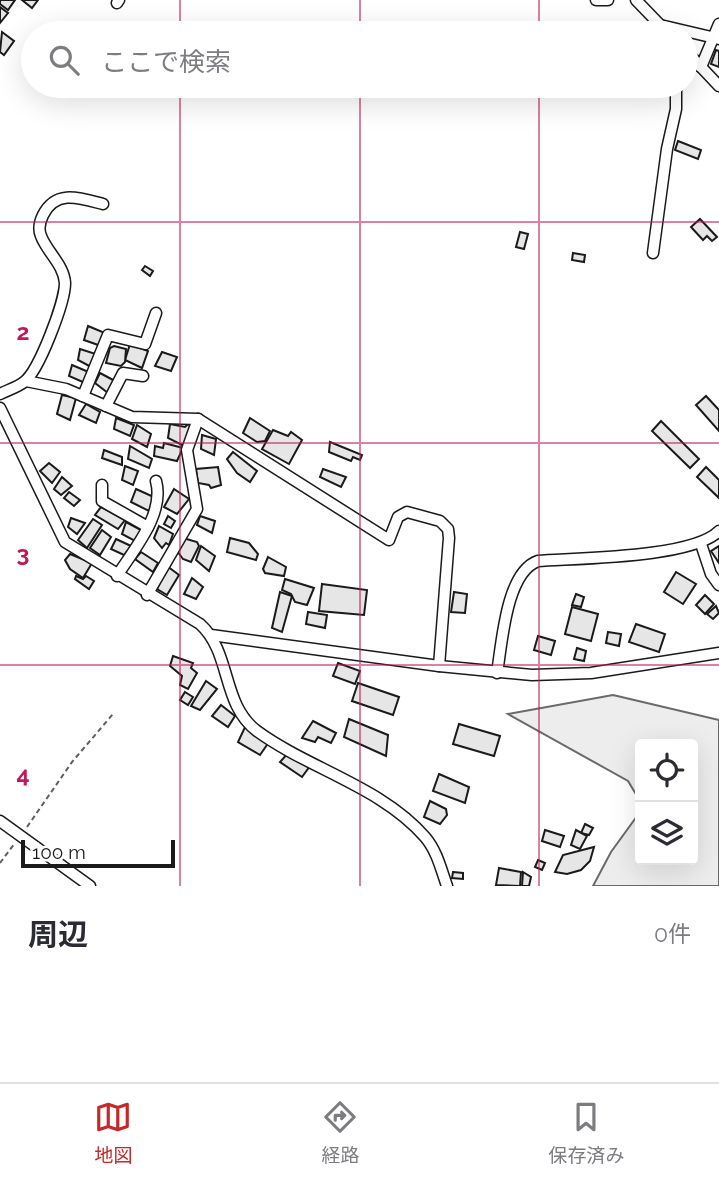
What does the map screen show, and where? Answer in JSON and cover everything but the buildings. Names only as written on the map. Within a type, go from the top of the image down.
[{"type":"street","points":[[596,0],[607,0]]},
{"type":"street","points":[[636,0],[656,21]]},
{"type":"street","points":[[701,67],[716,38],[719,24]]},
{"type":"street","points":[[698,34],[716,38]]},
{"type":"street","points":[[698,64],[719,86]]},
{"type":"street","points":[[653,253],[676,98]]},
{"type":"street","points":[[0,394],[26,381],[53,325],[65,285],[62,271],[40,234],[40,219],[49,204],[62,197],[75,196],[103,204]]},
{"type":"street","points":[[83,396],[108,335],[145,344],[156,313]]},
{"type":"street","points":[[106,407],[123,373],[143,376]]},
{"type":"street","points":[[26,381],[66,389],[132,417],[198,419],[377,535],[389,540],[398,517],[407,512],[440,521],[448,529],[448,573],[439,666]]},
{"type":"street","points":[[0,408],[65,542],[147,595],[200,624],[211,635],[240,714],[257,730],[378,800],[406,820],[425,837],[435,852],[447,886]]},
{"type":"street","points":[[147,595],[197,509],[187,450],[198,419]]},
{"type":"street","points":[[117,576],[148,527],[160,496],[156,481]]},
{"type":"street","points":[[102,485],[102,501],[148,527]]},
{"type":"street","points":[[497,673],[510,602],[518,579],[528,565],[538,561],[611,558],[701,544],[719,531]]},
{"type":"street","points":[[701,544],[711,574],[719,585]]},
{"type":"street","points":[[211,635],[497,673],[592,673],[719,653]]},
{"type":"street","points":[[0,821],[90,886]]},
{"type":"path","points":[[0,863],[72,762],[113,713]]},
{"type":"shaded area","points":[[613,695],[719,720],[719,886],[593,886],[611,852],[635,819],[635,865],[698,865],[698,739],[635,739],[635,793],[628,781],[508,714]]}]
